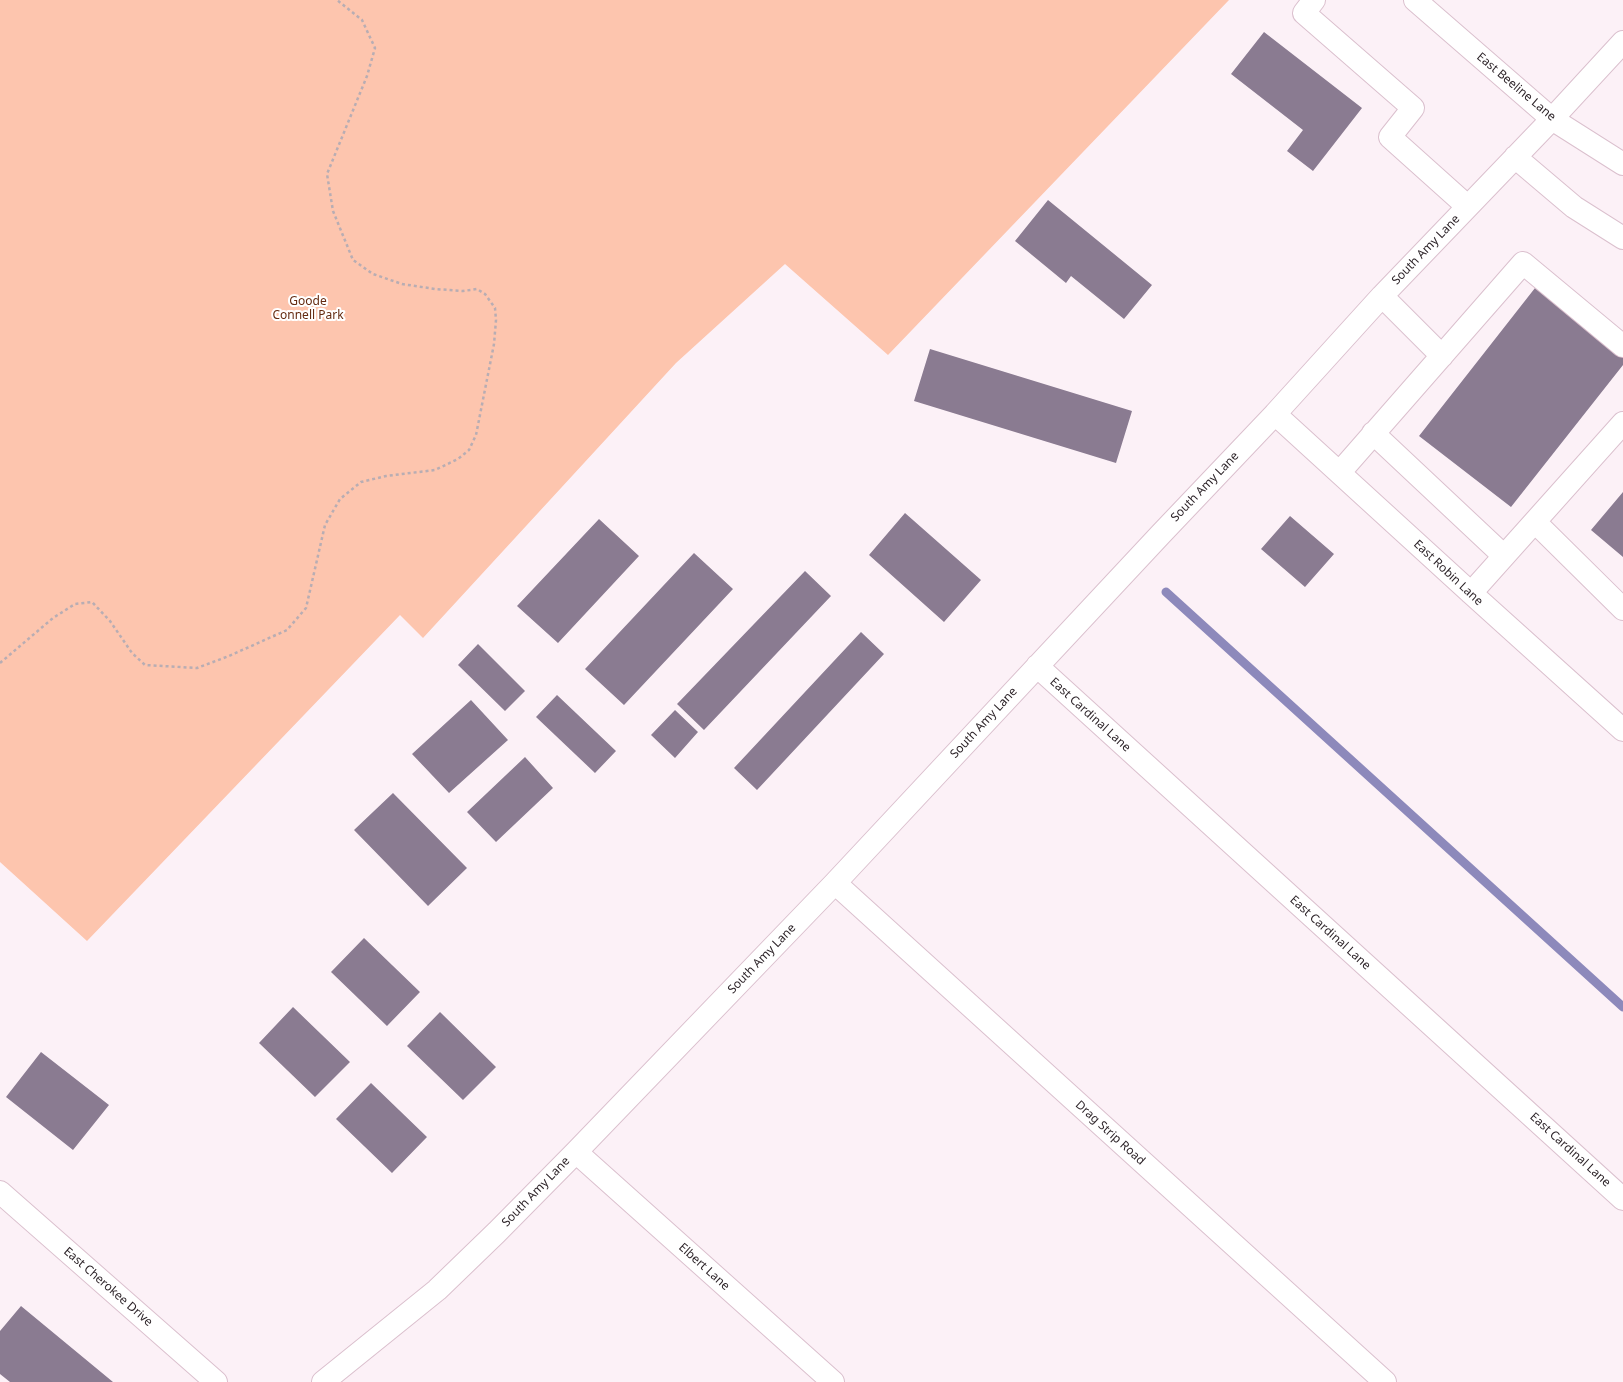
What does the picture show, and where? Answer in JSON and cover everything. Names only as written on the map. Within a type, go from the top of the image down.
[{"type":"street","points":[[1314,0],[1304,13],[1413,108],[1390,137],[1467,206]]},
{"type":"street","name":"East Beeline Lane","points":[[1415,0],[1552,119],[1623,164]]},
{"type":"street","name":"South Amy Lane","points":[[323,1382],[437,1290],[576,1152],[835,883],[1275,414],[1382,296],[1552,119],[1623,42]]},
{"type":"street","points":[[1515,157],[1574,207],[1623,238]]},
{"type":"street","points":[[1340,472],[1523,263],[1623,346]]},
{"type":"street","points":[[1382,296],[1442,356]]},
{"type":"street","name":"East Robin Lane","points":[[1275,414],[1340,472],[1471,594],[1623,730]]},
{"type":"street","points":[[1471,594],[1623,423]]},
{"type":"street","points":[[1373,434],[1504,556]]},
{"type":"street","points":[[1535,522],[1623,609]]},
{"type":"street","name":"East Cardinal Lane","points":[[1037,666],[1623,1199]]},
{"type":"street","name":"Drag Strip Road","points":[[835,883],[1385,1382]]},
{"type":"street","name":"Elbert Lane","points":[[576,1152],[833,1382]]},
{"type":"street","name":"East Cherokee Drive","points":[[0,1192],[216,1382]]},
{"type":"path","points":[[0,662],[54,618],[75,604],[92,602],[110,621],[132,653],[145,665],[197,668],[229,656],[287,630],[306,608],[325,525],[340,499],[362,482],[386,476],[435,470],[458,459],[469,450],[476,435],[494,344],[496,320],[495,308],[485,294],[477,289],[463,291],[442,290],[402,284],[373,274],[353,260],[333,211],[327,174],[366,76],[375,48],[362,20],[336,0]]},
{"type":"green space","name":"Goode Connell Park","points":[[0,0],[1229,0],[888,355],[785,264],[676,363],[423,638],[400,615],[87,941],[0,862]]},
{"type":"building","points":[[1264,32],[1362,108],[1313,171],[1287,151],[1303,130],[1231,74]]},
{"type":"building","points":[[1048,200],[1152,285],[1124,319],[1071,276],[1066,283],[1015,241]]},
{"type":"building","points":[[1535,288],[1623,356],[1623,365],[1511,507],[1419,436]]},
{"type":"building","points":[[930,349],[1132,411],[1116,463],[914,401]]},
{"type":"building","points":[[1623,492],[1623,557],[1591,530]]},
{"type":"building","points":[[905,513],[981,580],[944,622],[869,555]]},
{"type":"building","points":[[1290,516],[1334,554],[1305,587],[1261,549]]},
{"type":"building","points":[[599,519],[639,556],[558,643],[517,606]]},
{"type":"building","points":[[694,553],[733,589],[624,705],[585,669]]},
{"type":"building","points":[[805,571],[831,596],[704,730],[677,704]]},
{"type":"building","points":[[861,632],[884,654],[757,790],[734,768]]},
{"type":"building","points":[[478,644],[525,691],[505,711],[458,665]]},
{"type":"building","points":[[557,695],[616,751],[595,773],[536,717]]},
{"type":"building","points":[[471,700],[508,740],[449,793],[412,754]]},
{"type":"building","points":[[675,710],[698,732],[675,758],[651,735]]},
{"type":"building","points":[[525,757],[553,788],[496,842],[467,812]]},
{"type":"building","points":[[393,793],[467,868],[428,906],[354,830]]},
{"type":"building","points":[[364,938],[420,992],[387,1026],[331,972]]},
{"type":"building","points":[[293,1007],[350,1062],[315,1097],[259,1043]]},
{"type":"building","points":[[440,1012],[496,1067],[463,1100],[407,1046]]},
{"type":"building","points":[[41,1052],[109,1105],[73,1150],[6,1097]]},
{"type":"building","points":[[371,1083],[427,1137],[392,1173],[336,1119]]},
{"type":"building","points":[[21,1306],[113,1382],[10,1382],[0,1374],[0,1331]]},
{"type":"waterway","points":[[1166,592],[1623,1007]]}]
